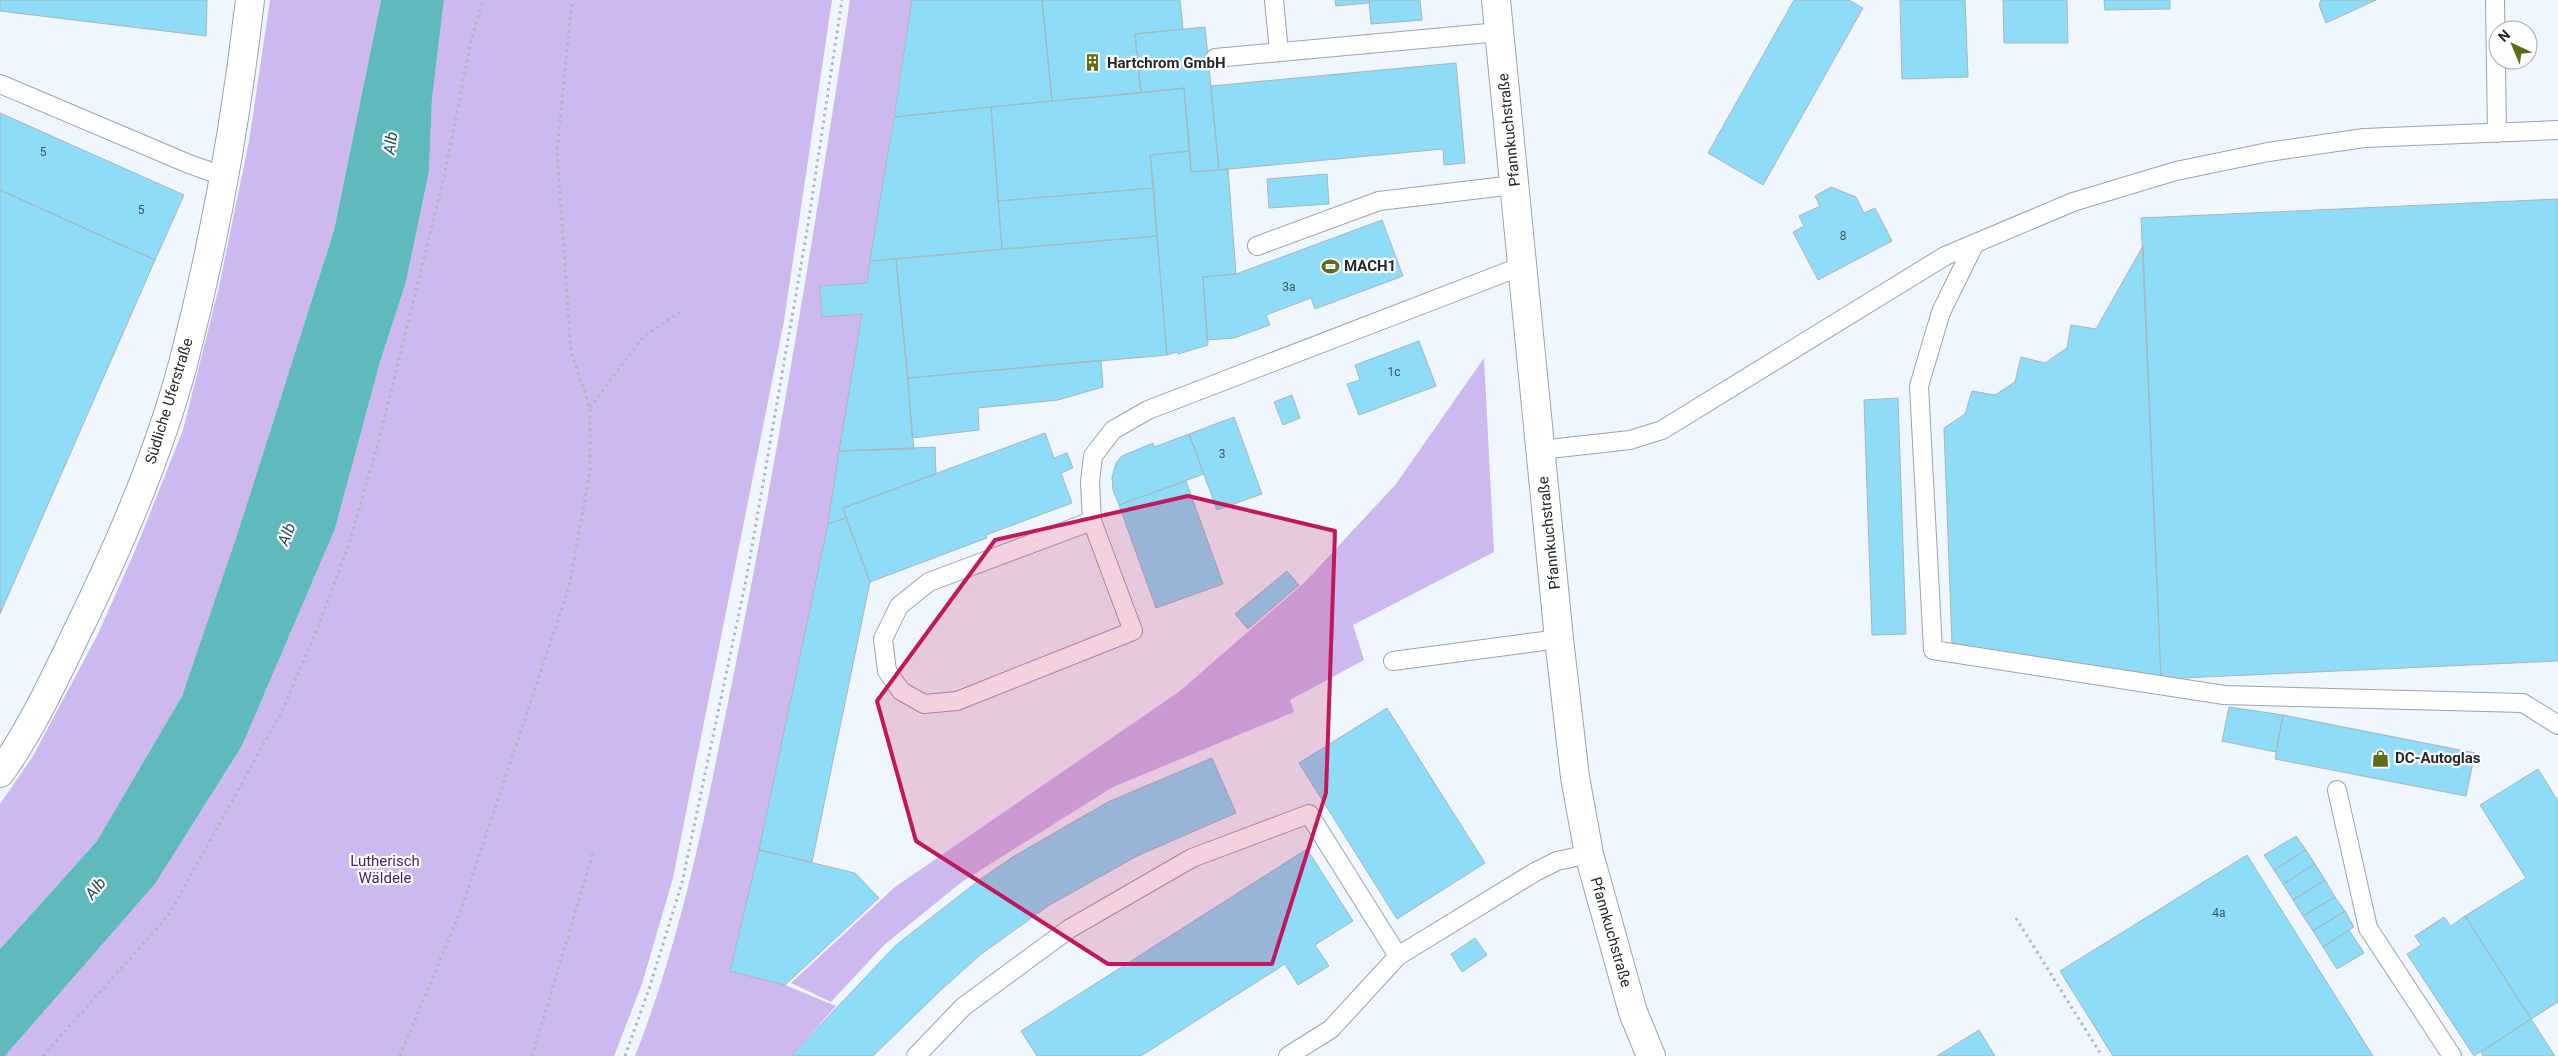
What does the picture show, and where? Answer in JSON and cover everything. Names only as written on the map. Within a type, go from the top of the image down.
[{"type":"street","name":"Südliche Uferstraße","points":[[0,773],[53,682],[100,585],[144,484],[182,365],[223,176],[240,85],[250,0]]},
{"type":"street","name":"Pfannkuchstraße","points":[[1496,0],[1559,639],[1575,777],[1589,854],[1633,1012],[1650,1056]]},
{"type":"lane","points":[[1274,0],[1279,52]]},
{"type":"lane","points":[[2495,0],[2497,133]]},
{"type":"lane","points":[[1215,58],[1499,32]]},
{"type":"lane","points":[[0,84],[189,164],[223,176]]},
{"type":"lane","points":[[1540,450],[1630,440],[1662,430],[1877,296],[1945,256],[2073,202],[2176,171],[2268,152],[2364,138],[2558,130]]},
{"type":"lane","points":[[1257,246],[1379,201],[1514,185]]},
{"type":"lane","points":[[1975,243],[1941,312],[1919,386],[1933,650],[2224,695],[2523,703],[2558,725]]},
{"type":"lane","points":[[1092,520],[929,582],[899,606],[883,639],[887,671],[901,692],[924,704],[957,700],[1134,631],[1092,520],[1090,482],[1092,456],[1113,430],[1148,410],[1522,266]]},
{"type":"lane","points":[[1393,660],[1559,639]]},
{"type":"lane","points":[[2337,790],[2368,928],[2452,1056]]},
{"type":"lane","points":[[916,1056],[963,1007],[1068,929],[1192,858],[1309,814],[1398,956]]},
{"type":"lane","points":[[1288,1056],[1331,1029],[1398,956],[1535,872],[1557,862],[1589,854]]},
{"type":"path","points":[[43,1056],[168,916],[281,713],[316,632],[348,547],[378,444],[444,177],[471,41],[483,0]]},
{"type":"path","points":[[400,1056],[461,910],[569,587],[590,472],[590,408],[571,352],[557,152],[572,0]]},
{"type":"path","points":[[625,1056],[649,989],[682,883],[747,574],[807,231],[842,0]]},
{"type":"path","points":[[590,408],[644,336],[682,311]]},
{"type":"path","points":[[532,1056],[593,853]]},
{"type":"path","points":[[2016,918],[2102,1056]]},
{"type":"highlighted area","points":[[1188,496],[1335,531],[1326,793],[1272,964],[1108,964],[916,841],[877,701],[995,540]]},
{"type":"green space","points":[[270,0],[381,0],[334,230],[238,532],[182,696],[97,841],[0,949],[0,804],[33,756],[98,634],[137,546],[183,430],[219,287],[249,141]]},
{"type":"green space","name":"Lutherisch Wäldele","points":[[444,0],[832,0],[784,321],[673,878],[642,984],[614,1056],[5,1056],[155,884],[242,746],[335,529],[380,362],[406,282],[429,172],[432,99]]},
{"type":"green space","points":[[850,0],[912,0],[867,283],[820,286],[822,317],[862,314],[828,524],[759,850],[730,971],[785,985],[836,1006],[791,1056],[635,1056],[653,1008],[682,911],[716,762],[782,415],[811,249]]},
{"type":"green space","points":[[1484,358],[1494,552],[1353,625],[1364,660],[1290,700],[1294,712],[1113,787],[963,881],[884,945],[831,1002],[791,983],[895,887],[1180,691],[1305,582],[1396,484]]},
{"type":"water","name":"Alb","points":[[381,0],[444,0],[432,99],[429,172],[406,282],[380,362],[335,529],[242,746],[155,884],[5,1056],[0,1056],[0,949],[97,841],[182,696],[238,532],[334,230]]},
{"type":"building","points":[[0,0],[207,0],[206,36],[0,11]]},
{"type":"building","points":[[912,0],[1042,0],[1052,101],[894,117]]},
{"type":"building","name":"Hartchrom GmbH","points":[[1042,0],[1180,0],[1183,29],[1135,34],[1141,93],[1052,101]]},
{"type":"building","points":[[1335,0],[1369,0],[1369,3],[1336,6]]},
{"type":"building","points":[[1369,0],[1420,0],[1422,20],[1371,24]]},
{"type":"building","points":[[1794,0],[1849,0],[1863,8],[1763,185],[1708,153]]},
{"type":"building","points":[[1900,0],[1965,0],[1968,77],[1902,79]]},
{"type":"building","points":[[2003,0],[2067,0],[2068,43],[2004,43]]},
{"type":"building","points":[[2104,0],[2170,0],[2170,9],[2105,10]]},
{"type":"building","points":[[2321,0],[2376,0],[2326,23],[2319,5]]},
{"type":"building","points":[[1205,27],[1219,170],[1191,172],[1184,88],[1141,93],[1135,34]]},
{"type":"building","points":[[1456,63],[1465,163],[1444,165],[1443,149],[1219,170],[1211,86]]},
{"type":"building","points":[[1184,88],[1190,151],[1150,155],[1154,188],[998,201],[991,107]]},
{"type":"building","points":[[991,107],[1002,249],[870,261],[894,117]]},
{"type":"building","points":[[0,113],[184,195],[155,260],[0,190]]},
{"type":"building","points":[[1190,151],[1191,172],[1228,169],[1236,274],[1203,277],[1208,345],[1178,354],[1177,352],[1167,355],[1150,155]]},
{"type":"building","points":[[1327,174],[1329,204],[1269,208],[1267,179]]},
{"type":"building","points":[[1831,187],[1856,197],[1864,213],[1875,208],[1892,241],[1818,280],[1793,232],[1804,226],[1799,216],[1820,206],[1815,196]]},
{"type":"building","points":[[1154,188],[1157,236],[1002,249],[998,201]]},
{"type":"building","points":[[0,190],[155,260],[0,614]]},
{"type":"building","points":[[2558,199],[2558,661],[2161,679],[2141,218]]},
{"type":"building","points":[[1382,220],[1403,276],[1315,309],[1311,298],[1266,315],[1270,325],[1234,338],[1207,340],[1203,277],[1236,274]]},
{"type":"building","points":[[1157,236],[1167,355],[908,378],[896,259]]},
{"type":"building","points":[[2143,246],[2161,679],[1952,644],[1944,428],[1965,414],[1972,391],[1995,395],[2015,382],[2021,357],[2045,363],[2067,348],[2071,325],[2096,329]]},
{"type":"building","points":[[896,259],[914,449],[839,451],[862,314],[822,317],[820,286],[867,283],[870,261]]},
{"type":"building","points":[[1419,341],[1436,386],[1359,415],[1347,384],[1360,380],[1355,365]]},
{"type":"building","points":[[1101,360],[1103,387],[1058,400],[978,408],[979,430],[912,438],[908,378]]},
{"type":"building","points":[[1292,395],[1300,418],[1283,425],[1274,402]]},
{"type":"building","points":[[1898,398],[1906,634],[1872,635],[1864,400]]},
{"type":"building","points":[[1234,417],[1262,494],[1217,510],[1189,434]]},
{"type":"building","points":[[1045,433],[1054,458],[1067,453],[1073,468],[1061,473],[1072,503],[986,535],[987,538],[870,582],[843,508]]},
{"type":"building","points":[[1189,434],[1204,474],[1119,505],[1113,490],[1112,477],[1116,463],[1122,456],[1153,443],[1154,447]]},
{"type":"building","points":[[935,447],[936,474],[843,508],[846,518],[828,524],[839,451]]},
{"type":"building","points":[[1186,481],[1223,584],[1156,608],[1119,505]]},
{"type":"building","points":[[846,518],[870,582],[812,862],[759,850],[828,524]]},
{"type":"building","points":[[1287,571],[1299,585],[1248,629],[1235,614]]},
{"type":"building","points":[[2229,707],[2283,715],[2276,752],[2222,741]]},
{"type":"building","points":[[1387,708],[1485,863],[1397,919],[1299,763]]},
{"type":"building","points":[[2283,715],[2475,753],[2466,796],[2275,759]]},
{"type":"building","points":[[1212,758],[1236,813],[1137,856],[1048,906],[980,955],[873,1056],[791,1056],[896,945],[982,878],[1016,855],[1108,802]]},
{"type":"building","points":[[2538,769],[2558,801],[2558,1002],[2531,1019],[2465,916],[2526,878],[2480,805]]},
{"type":"building","points":[[2296,836],[2306,850],[2274,870],[2264,855]]},
{"type":"building","points":[[1307,849],[1353,921],[1315,945],[1329,966],[1298,985],[1285,964],[1141,1056],[1037,1056],[1021,1031]]},
{"type":"building","points":[[759,850],[855,873],[879,898],[785,985],[730,971]]},
{"type":"building","points":[[2306,850],[2315,864],[2283,884],[2274,870]]},
{"type":"building","points":[[2247,855],[2373,1056],[2113,1056],[2060,971]]},
{"type":"building","points":[[2315,864],[2325,880],[2293,900],[2283,884]]},
{"type":"building","points":[[2325,880],[2335,897],[2303,916],[2293,900]]},
{"type":"building","points":[[2335,897],[2345,911],[2313,931],[2303,916]]},
{"type":"building","points":[[2345,911],[2354,927],[2323,947],[2313,931]]},
{"type":"building","points":[[2465,916],[2531,1019],[2474,1056],[2407,954],[2421,945],[2415,936],[2444,917],[2451,926]]},
{"type":"building","points":[[2349,930],[2364,953],[2337,969],[2323,947]]},
{"type":"building","points":[[1475,938],[1487,955],[1462,972],[1451,954]]},
{"type":"building","points":[[2531,1019],[2555,1056],[2483,1056],[2481,1052]]},
{"type":"building","points":[[1979,1030],[1995,1056],[1937,1056]]},
{"type":"place","name":"Hartchrom GmbH","points":[[1093,63]]},
{"type":"place","name":"MACH1","points":[[1330,266]]},
{"type":"place","name":"DC-Autoglas","points":[[2381,758]]}]
